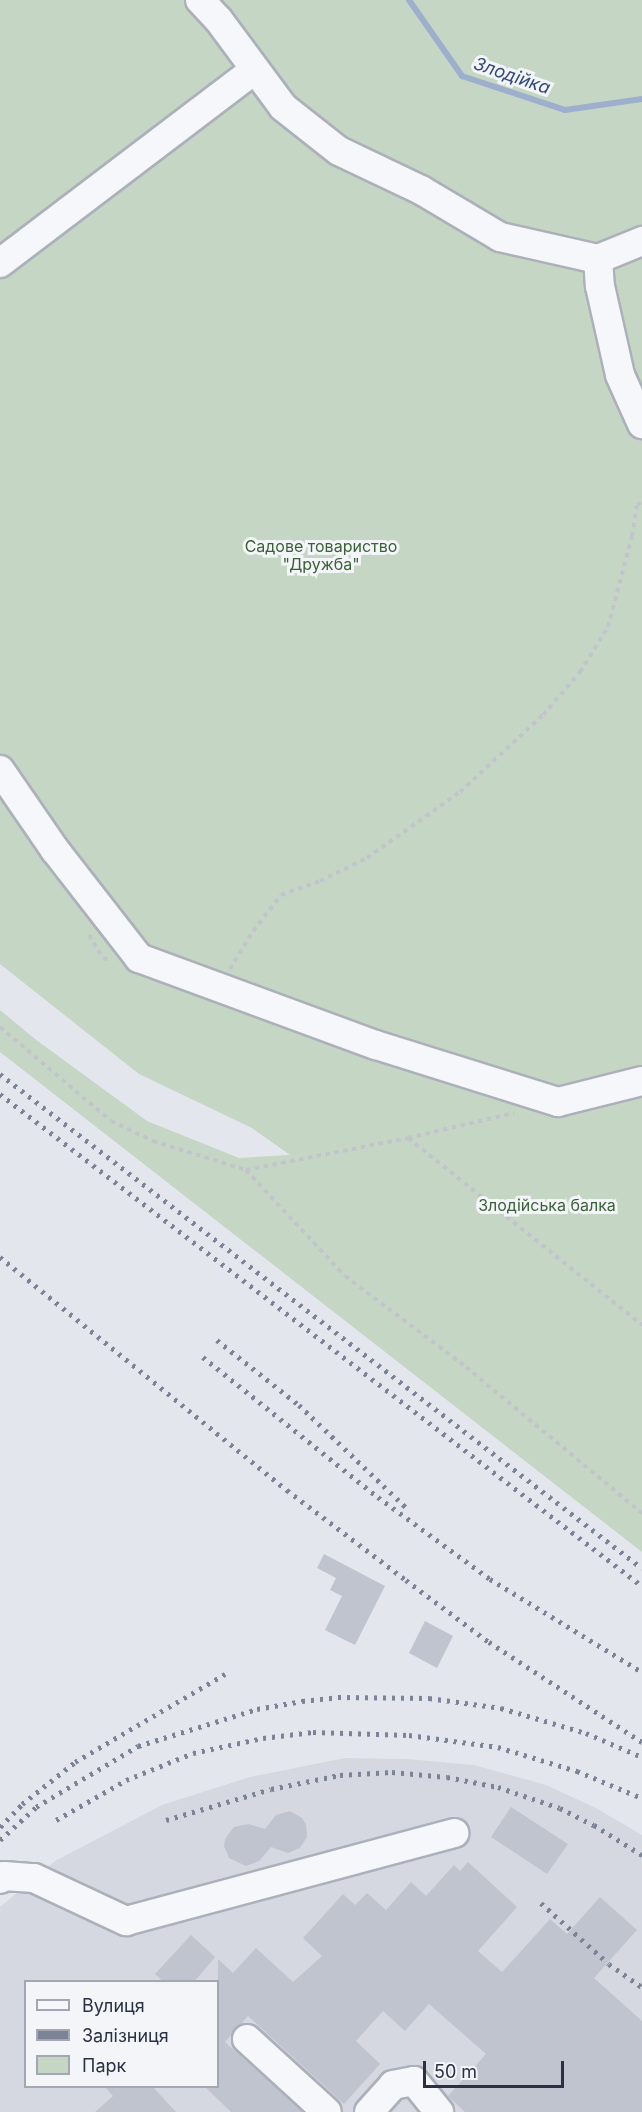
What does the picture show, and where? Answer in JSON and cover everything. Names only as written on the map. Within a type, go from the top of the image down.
[{"type":"lane","points":[[200,0],[218,19],[283,107],[339,151],[421,190],[500,237],[598,259],[642,241]]},
{"type":"lane","points":[[0,263],[254,70]]},
{"type":"lane","points":[[598,259],[600,286],[620,375],[642,424]]},
{"type":"lane","points":[[0,770],[55,850],[139,958],[376,1045],[558,1102],[642,1082]]},
{"type":"lane","points":[[0,1879],[4,1876],[34,1878],[126,1921],[454,1833]]},
{"type":"lane","points":[[247,2039],[327,2112]]},
{"type":"lane","points":[[369,2112],[393,2085],[414,2081],[439,2112]]},
{"type":"path","points":[[219,987],[253,931],[281,895],[320,881],[367,858],[460,792],[543,715],[580,672],[608,627],[632,536],[637,505],[642,502]]},
{"type":"path","points":[[0,1027],[111,1121],[153,1141],[246,1170],[408,1138],[524,1110]]},
{"type":"path","points":[[408,1138],[642,1325]]},
{"type":"path","points":[[246,1170],[345,1276],[466,1367],[642,1513]]},
{"type":"shaded area","points":[[345,1758],[407,1759],[474,1765],[546,1785],[596,1808],[642,1835],[642,2112],[0,2112],[0,1907],[55,1861],[162,1805],[250,1777]]},
{"type":"green space","name":"Садове товариство \"Дружба\"","points":[[0,0],[642,0],[642,1552],[0,1052],[0,1010],[35,1039],[147,1121],[239,1158],[290,1155],[252,1128],[139,1074],[0,964]]},
{"type":"building","points":[[324,1554],[385,1586],[355,1645],[325,1630],[342,1596],[330,1590],[336,1578],[317,1568]]},
{"type":"building","points":[[425,1621],[453,1636],[437,1668],[409,1653]]},
{"type":"building","points":[[511,1807],[568,1844],[547,1874],[491,1837]]},
{"type":"building","points":[[290,1811],[302,1818],[306,1824],[307,1837],[300,1848],[288,1853],[271,1847],[259,1861],[246,1866],[229,1858],[224,1846],[225,1839],[234,1827],[248,1824],[265,1829],[276,1815]]},
{"type":"building","points":[[468,1862],[517,1907],[478,1951],[502,1972],[550,1919],[567,1934],[600,1897],[637,1930],[594,1978],[642,2021],[642,2112],[465,2112],[448,2096],[486,2054],[429,2004],[405,2031],[383,2011],[356,2041],[380,2064],[344,2104],[248,2016],[225,2042],[302,2112],[231,2112],[206,2088],[219,2088],[218,1959],[233,1973],[256,1948],[293,1982],[322,1956],[303,1938],[343,1894],[355,1905],[367,1893],[386,1910],[411,1882],[426,1896],[454,1865],[460,1871]]},
{"type":"building","points":[[191,1935],[215,1957],[196,1980],[162,1980],[155,1974]]},
{"type":"building","points":[[106,2088],[154,2088],[176,2112],[95,2112],[113,2096]]},
{"type":"waterway","name":"Злодійка","points":[[409,0],[462,76],[565,110],[642,99]]},
{"type":"railway","points":[[0,1074],[642,1568]]},
{"type":"railway","points":[[0,1094],[642,1586]]},
{"type":"railway","points":[[0,1257],[287,1490],[406,1580],[489,1642],[642,1742]]},
{"type":"railway","points":[[217,1340],[299,1405],[409,1510]]},
{"type":"railway","points":[[203,1357],[378,1497],[490,1579],[642,1672]]},
{"type":"railway","points":[[0,1827],[22,1804],[75,1762],[225,1674]]},
{"type":"railway","points":[[0,1840],[36,1807],[138,1746],[257,1709],[302,1701],[338,1697],[429,1698],[501,1708],[586,1733],[642,1757]]},
{"type":"railway","points":[[56,1820],[126,1780],[193,1753],[263,1738],[313,1732],[409,1735],[498,1747],[577,1771],[642,1798]]},
{"type":"railway","points":[[166,1820],[271,1789],[340,1775],[392,1772],[447,1777],[498,1787],[560,1808],[594,1825],[642,1855]]},
{"type":"railway","points":[[541,1903],[609,1964],[642,1987]]},
{"type":"park label","name":"Злодійська балка","points":[[547,1205]]}]
